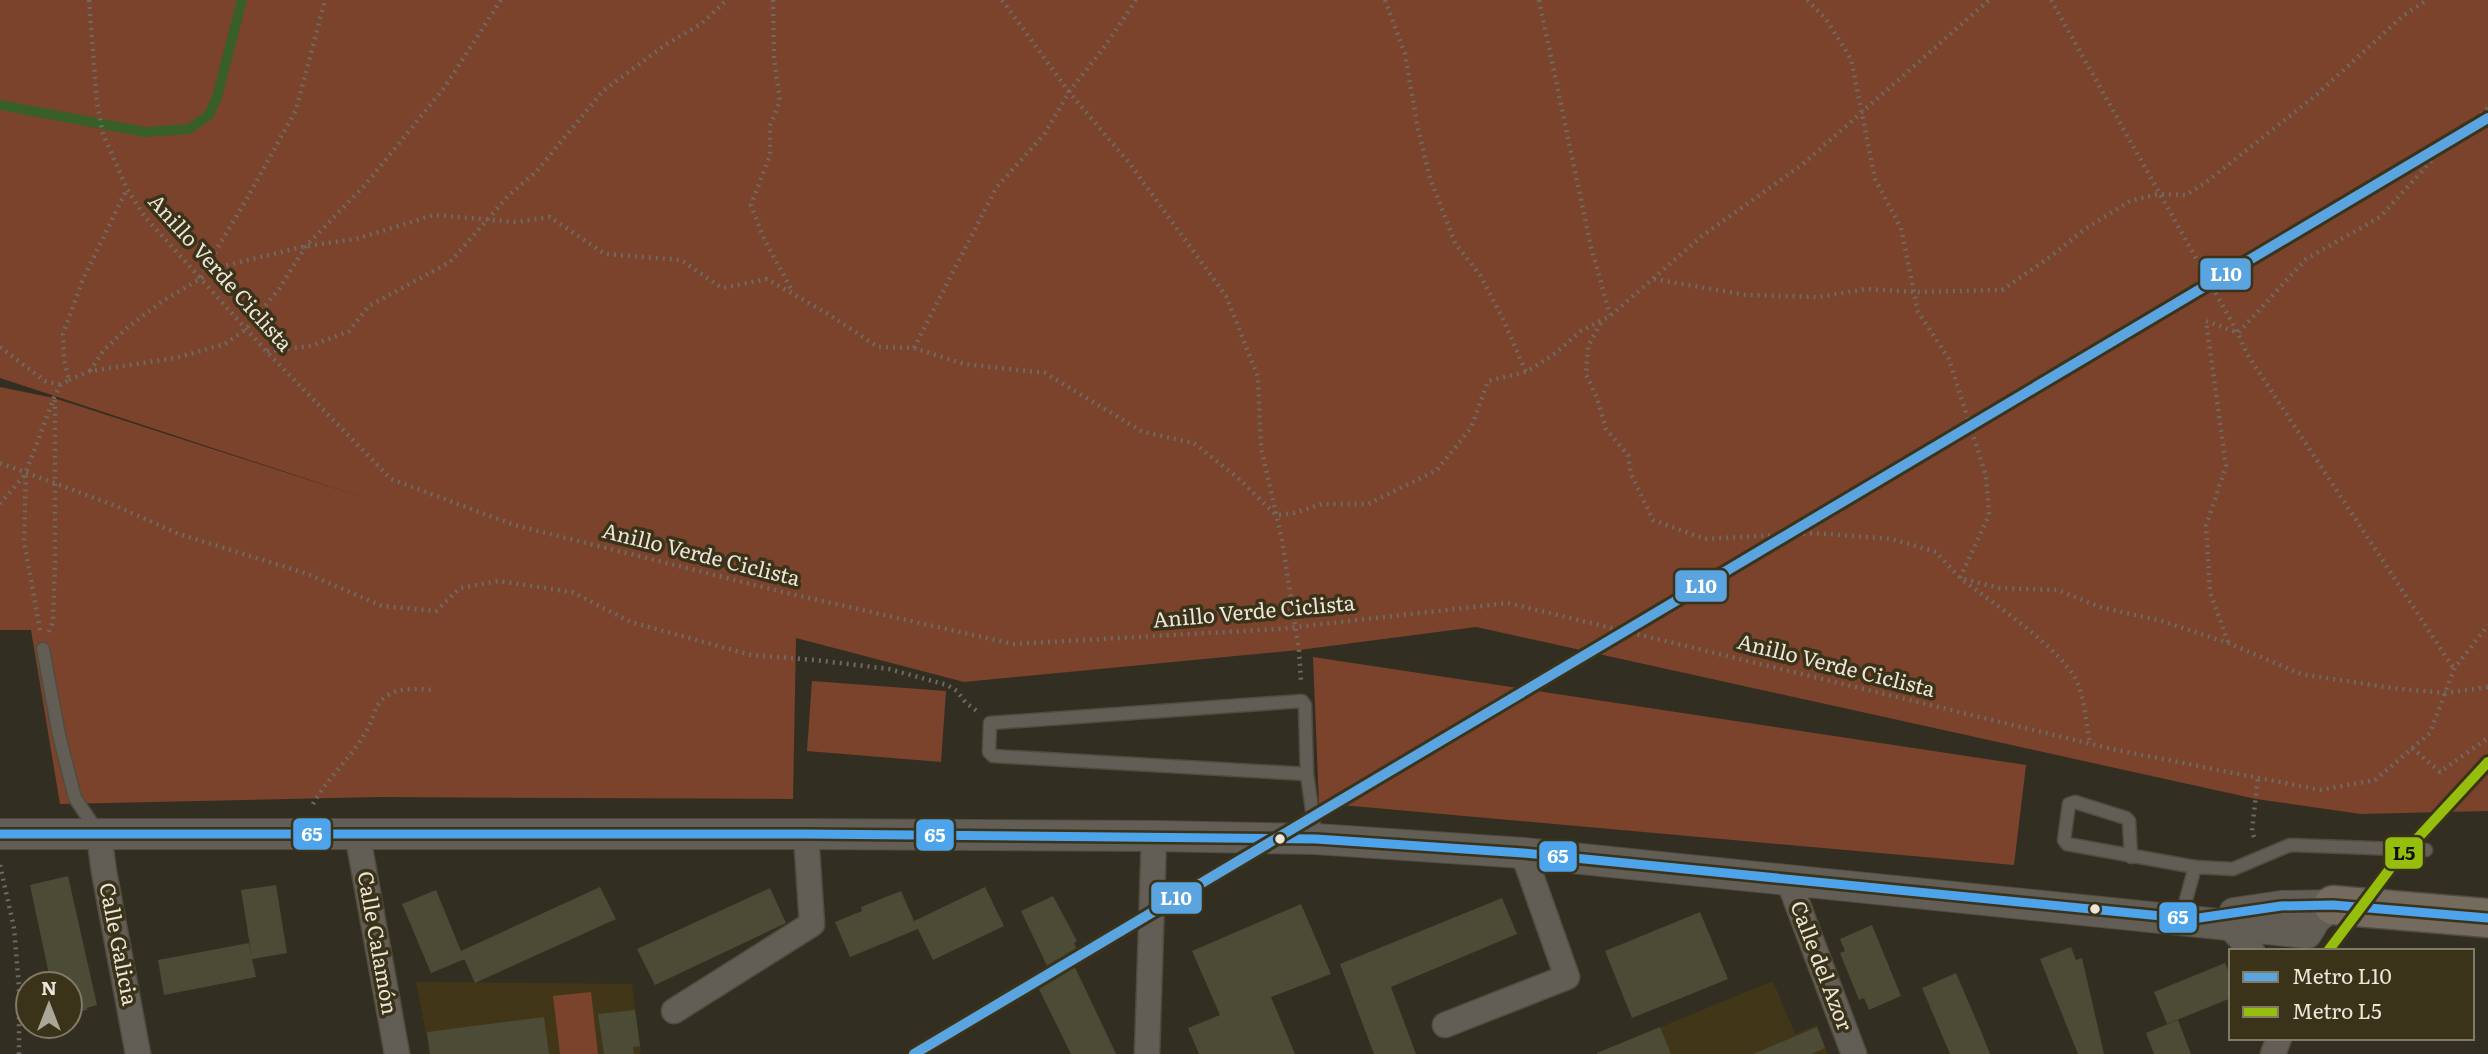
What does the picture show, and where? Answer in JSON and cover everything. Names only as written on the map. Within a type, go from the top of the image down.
[{"type":"highway","points":[[2333,905],[2488,918]]},
{"type":"street","points":[[0,834],[357,832],[1316,839],[1523,853],[2187,919],[2225,923],[2305,942],[2316,918],[2333,905]]},
{"type":"street","name":"Calle Calamón","points":[[357,832],[397,1054]]},
{"type":"street","name":"Calle Galicia","points":[[99,834],[138,1054]]},
{"type":"street","points":[[674,1011],[812,924],[806,834]]},
{"type":"street","points":[[1147,1054],[1154,836]]},
{"type":"street","points":[[1445,1025],[1567,977],[1523,853]]},
{"type":"street","name":"Calle del Azor","points":[[1788,879],[1854,1054]]},
{"type":"street","points":[[2187,919],[2281,906],[2333,905]]},
{"type":"street","points":[[2225,923],[2250,949]]},
{"type":"lane","points":[[43,649],[59,735],[75,798],[99,834]]},
{"type":"lane","points":[[1307,774],[993,756],[989,752],[989,726],[992,722],[1302,701],[1305,705],[1307,774],[1316,839]]},
{"type":"lane","points":[[2131,857],[2129,821],[2126,818],[2075,802],[2069,804],[2065,843],[2131,857],[2195,867],[2233,869],[2290,845],[2426,850]]},
{"type":"lane","points":[[2187,919],[2195,867]]},
{"type":"path","name":"Anillo Verde Ciclista","points":[[89,0],[97,103],[103,134],[127,188],[145,217],[266,351],[391,479],[514,525],[787,593],[1013,644],[1295,626],[1508,603],[2090,744],[2319,790],[2375,780],[2430,733],[2455,669],[2488,625]]},
{"type":"path","points":[[200,277],[296,110],[325,0]]},
{"type":"path","points":[[0,504],[26,472],[55,395],[69,380],[90,371],[175,358],[225,344],[246,329],[279,289],[306,246],[365,185],[444,88],[501,0]]},
{"type":"path","points":[[266,351],[311,346],[349,331],[369,306],[450,262],[509,195],[536,172],[603,90],[665,45],[701,24],[727,0]]},
{"type":"path","points":[[773,0],[774,58],[780,101],[770,126],[770,155],[751,205],[764,239],[794,294]]},
{"type":"path","points":[[1002,0],[1069,92],[1130,164],[1226,296],[1258,377],[1261,448],[1276,515],[1299,650],[1302,701]]},
{"type":"path","points":[[914,348],[996,187],[1045,133],[1069,92],[1136,0]]},
{"type":"path","points":[[1385,0],[1405,54],[1430,178],[1455,243],[1480,275],[1526,372]]},
{"type":"path","points":[[1539,0],[1588,236],[1610,316]]},
{"type":"path","points":[[1807,0],[1826,19],[1851,60],[1875,179],[1901,228],[1919,312],[1948,359],[1986,476],[1989,515],[1960,578]]},
{"type":"path","points":[[1989,0],[1803,164],[1702,236],[1598,325],[1588,346],[1587,374],[1606,429],[1628,455],[1631,474],[1653,520],[1705,539],[1813,533],[1892,539],[1936,552],[1960,578],[2019,622],[2068,666],[2078,685],[2090,744]]},
{"type":"path","points":[[2051,0],[2238,333],[2247,354],[2455,669]]},
{"type":"path","points":[[1653,279],[1746,295],[1818,297],[1867,289],[1914,292],[2002,290],[2085,229],[2130,201],[2158,194],[2186,195],[2205,183],[2315,96],[2404,15],[2427,0]]},
{"type":"path","points":[[2238,333],[2306,260],[2380,217],[2445,146],[2488,108]]},
{"type":"path","points":[[69,380],[64,359],[64,334],[83,279],[127,188]]},
{"type":"path","points":[[90,371],[104,350],[127,328],[161,302],[220,267],[306,246],[356,239],[434,215],[516,222],[550,217],[605,254],[681,260],[722,288],[767,279],[878,347],[914,348],[964,364],[1045,373],[1143,432],[1194,443],[1276,515],[1294,513],[1322,504],[1368,504],[1437,470],[1471,428],[1488,382],[1526,372],[1553,355],[1581,331],[1610,316]]},
{"type":"path","points":[[2228,643],[2210,592],[2206,526],[2226,466],[2206,321],[2238,333]]},
{"type":"path","points":[[0,347],[45,381],[61,386]]},
{"type":"path","points":[[43,649],[52,621],[56,484],[55,395]]},
{"type":"path","points":[[0,463],[116,506],[178,534],[308,574],[382,606],[436,611],[460,588],[498,582],[572,592],[631,622],[751,655],[889,669],[947,685],[992,722]]},
{"type":"path","points":[[26,472],[24,541],[43,649]]},
{"type":"path","points":[[1960,578],[1999,588],[2058,590],[2100,607],[2162,621],[2228,643],[2301,674],[2445,693],[2488,687]]},
{"type":"path","points":[[297,833],[320,791],[363,736],[376,705],[390,694],[405,689],[433,690]]},
{"type":"path","points":[[2412,748],[2440,772],[2488,738]]},
{"type":"path","points":[[2258,776],[2252,834],[2273,853]]},
{"type":"path","points":[[0,865],[13,928],[17,964],[19,1054]]},
{"type":"shaded area","points":[[0,0],[2488,0],[2488,811],[2361,814],[2256,799],[1476,627],[1299,650],[964,682],[796,638],[793,799],[377,797],[60,804],[31,630],[0,630],[0,387],[54,398],[371,500],[0,378]]},
{"type":"shaded area","points":[[1313,657],[2026,765],[2014,865],[1319,803]]},
{"type":"shaded area","points":[[812,681],[946,691],[941,762],[807,751]]},
{"type":"shaded area","points":[[1773,981],[1795,1034],[1817,1025],[1828,1054],[1609,1054],[1607,1049]]},
{"type":"shaded area","points":[[416,982],[632,984],[641,1054],[430,1054]]},
{"type":"shaded area","points":[[591,992],[598,1054],[560,1054],[553,996]]},
{"type":"building","points":[[68,876],[97,1005],[84,1011],[84,970],[48,970],[30,885]]},
{"type":"building","points":[[276,885],[287,953],[252,959],[256,977],[164,995],[158,960],[249,943],[252,958],[241,890]]},
{"type":"building","points":[[600,887],[616,919],[475,983],[464,959],[431,973],[402,904],[436,890],[461,951]]},
{"type":"building","points":[[985,887],[1004,926],[933,960],[918,929],[850,957],[835,922],[862,911],[861,907],[901,891],[914,921]]},
{"type":"building","points":[[770,888],[786,923],[655,985],[637,949]]},
{"type":"building","points":[[1053,896],[1077,941],[1074,943],[1080,957],[1072,961],[1116,1054],[1071,1054],[1034,979],[1050,972],[1021,911]]},
{"type":"building","points":[[1502,898],[1517,934],[1391,987],[1416,1054],[1374,1054],[1340,964]]},
{"type":"building","points":[[1301,904],[1331,974],[1271,997],[1295,1054],[1199,1054],[1188,1028],[1220,1015],[1192,951]]},
{"type":"building","points":[[1700,912],[1728,979],[1632,1018],[1605,951]]},
{"type":"building","points":[[1872,925],[1901,996],[1869,1010],[1864,998],[1859,1000],[1840,953],[1845,951],[1840,939]]},
{"type":"building","points":[[2071,947],[2076,960],[2082,958],[2104,1054],[2078,1054],[2040,959]]},
{"type":"building","points":[[2225,963],[2229,972],[2229,999],[2167,1024],[2154,992]]},
{"type":"building","points":[[1956,973],[1990,1054],[1950,1054],[1922,988]]},
{"type":"building","points":[[635,1010],[640,1046],[633,1047],[634,1054],[604,1054],[598,1014]]},
{"type":"building","points":[[544,1017],[549,1054],[430,1054],[427,1032]]},
{"type":"building","points":[[2178,1020],[2191,1054],[2154,1054],[2146,1033]]},
{"type":"building","points":[[1660,1027],[1671,1054],[1597,1054],[1597,1053]]},
{"type":"building","points":[[1817,1027],[1825,1048],[1812,1054],[1753,1054]]},
{"type":"waterway","points":[[0,105],[145,132],[189,129],[209,115],[217,97],[242,0]]},
{"type":"metro line","name":"L10","points":[[914,1054],[2488,118]]},
{"type":"metro line","name":"L5","points":[[2330,949],[2392,866],[2488,762]]},
{"type":"transit line","name":"65","points":[[0,834],[806,834],[1316,839],[1523,853],[2192,919],[2281,906],[2333,905],[2488,918]]}]
